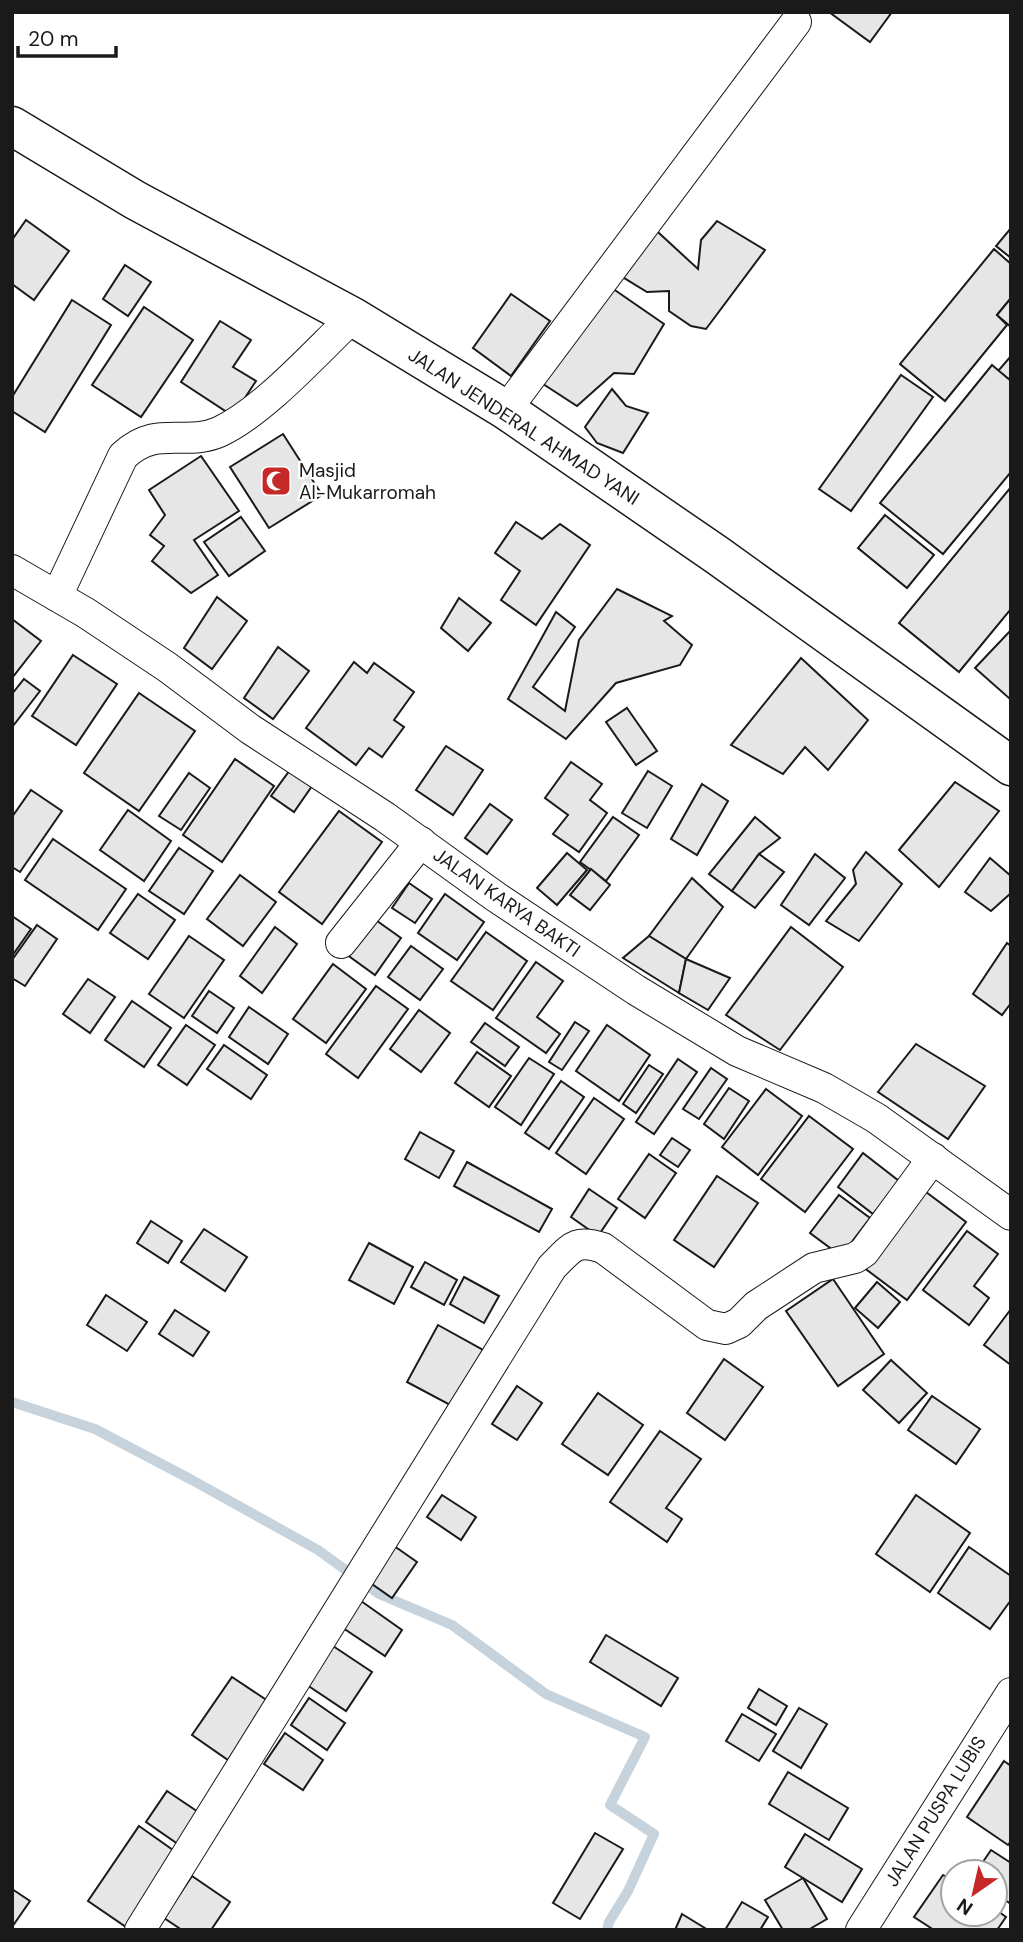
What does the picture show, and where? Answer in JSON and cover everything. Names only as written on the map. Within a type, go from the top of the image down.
[{"type":"highway","name":"JALAN JENDERAL AHMAD YANI","points":[[12,126],[135,200],[353,317],[506,410],[717,555],[1011,766]]},
{"type":"street","points":[[506,410],[796,22]]},
{"type":"street","points":[[57,596],[123,456],[137,444],[157,437],[216,433],[251,413],[353,317]]},
{"type":"street","name":"JALAN KARYA BAKTI","points":[[12,570],[167,667],[250,729],[421,842],[540,926],[710,1037],[824,1088],[876,1118],[1011,1215]]},
{"type":"street","points":[[341,943],[421,842]]},
{"type":"street","points":[[140,1930],[552,1266],[571,1248],[579,1245],[586,1243],[603,1248],[707,1325],[726,1329],[739,1323],[756,1306],[814,1268],[855,1258],[864,1252],[933,1157]]},
{"type":"street","name":"JALAN PUSPA LUBIS","points":[[861,1930],[1011,1693]]},
{"type":"building","points":[[829,12],[892,12],[870,42]]},
{"type":"building","points":[[26,220],[69,251],[34,300],[12,284],[12,240]]},
{"type":"building","points":[[717,221],[765,250],[706,329],[691,326],[669,311],[669,291],[647,292],[621,276],[647,222],[698,269],[701,240]]},
{"type":"building","points":[[1011,228],[1011,258],[996,246]]},
{"type":"building","points":[[994,249],[1011,264],[1011,298],[997,315],[1007,325],[945,401],[900,364]]},
{"type":"building","points":[[125,265],[151,282],[128,316],[103,299]]},
{"type":"building","points":[[609,286],[664,324],[634,374],[614,373],[577,406],[540,382]]},
{"type":"building","points":[[511,294],[550,321],[511,376],[473,348]]},
{"type":"building","points":[[1011,298],[1011,327],[997,315]]},
{"type":"building","points":[[72,300],[111,325],[45,432],[12,411],[12,397]]},
{"type":"building","points":[[144,307],[193,340],[141,417],[92,385]]},
{"type":"building","points":[[220,321],[251,340],[233,367],[256,381],[233,416],[181,382]]},
{"type":"building","points":[[1011,356],[1011,381],[998,371]]},
{"type":"building","points":[[992,365],[1011,381],[1011,472],[943,554],[880,503]]},
{"type":"building","points":[[901,375],[933,397],[851,511],[819,489]]},
{"type":"building","points":[[612,389],[626,406],[648,413],[623,453],[597,443],[585,427]]},
{"type":"building","name":"Masjid Al-Mukarromah","points":[[283,434],[322,495],[269,528],[230,467]]},
{"type":"building","points":[[201,456],[239,511],[194,540],[218,575],[191,593],[152,561],[164,546],[150,535],[165,515],[149,490]]},
{"type":"building","points":[[1011,487],[1011,609],[959,672],[899,623]]},
{"type":"building","points":[[885,515],[934,555],[907,588],[858,548]]},
{"type":"building","points":[[241,517],[265,551],[229,576],[204,542]]},
{"type":"building","points":[[516,522],[542,539],[560,524],[590,545],[536,625],[501,600],[520,571],[495,553]]},
{"type":"building","points":[[617,589],[672,616],[664,621],[692,645],[680,665],[616,683],[566,739],[508,699],[556,612],[575,627],[533,687],[565,711],[579,640]]},
{"type":"building","points":[[217,597],[247,621],[212,669],[184,648]]},
{"type":"building","points":[[459,598],[491,623],[468,651],[441,628]]},
{"type":"building","points":[[12,619],[41,641],[12,678]]},
{"type":"building","points":[[1011,630],[1011,698],[1010,699],[975,668]]},
{"type":"building","points":[[278,647],[309,671],[273,719],[244,698]]},
{"type":"building","points":[[73,655],[117,684],[76,745],[32,716]]},
{"type":"building","points":[[801,658],[868,720],[828,770],[805,747],[783,774],[731,745]]},
{"type":"building","points":[[354,662],[367,673],[374,663],[414,692],[394,720],[404,727],[382,757],[369,748],[356,765],[306,728]]},
{"type":"building","points":[[24,679],[40,691],[13,726],[12,694]]},
{"type":"building","points":[[139,693],[195,731],[139,811],[84,773]]},
{"type":"building","points":[[627,708],[657,751],[636,765],[606,722]]},
{"type":"building","points":[[446,746],[483,770],[453,815],[416,790]]},
{"type":"building","points":[[235,759],[274,786],[222,862],[183,835]]},
{"type":"building","points":[[571,762],[602,784],[590,800],[607,813],[579,852],[553,834],[568,815],[545,798]]},
{"type":"building","points":[[290,770],[312,786],[294,812],[271,796]]},
{"type":"building","points":[[648,771],[672,786],[647,828],[622,813]]},
{"type":"building","points":[[189,773],[210,788],[181,830],[159,816]]},
{"type":"building","points":[[955,782],[999,811],[939,887],[899,850]]},
{"type":"building","points":[[702,784],[728,801],[697,855],[671,839]]},
{"type":"building","points":[[31,790],[62,811],[20,872],[12,867],[12,817]]},
{"type":"building","points":[[490,804],[512,820],[487,854],[465,838]]},
{"type":"building","points":[[128,810],[171,841],[144,881],[100,850]]},
{"type":"building","points":[[339,811],[382,842],[322,924],[279,892]]},
{"type":"building","points":[[613,817],[639,835],[606,881],[580,862]]},
{"type":"building","points":[[755,817],[780,838],[759,854],[732,891],[709,874]]},
{"type":"building","points":[[53,839],[126,889],[98,930],[25,880]]},
{"type":"building","points":[[179,848],[213,871],[184,914],[149,891]]},
{"type":"building","points":[[866,852],[902,884],[859,941],[826,921],[856,884],[853,870]]},
{"type":"building","points":[[567,853],[587,870],[557,905],[537,888]]},
{"type":"building","points":[[759,854],[784,872],[755,908],[732,891]]},
{"type":"building","points":[[815,854],[845,878],[809,925],[781,905]]},
{"type":"building","points":[[990,858],[1011,876],[1011,893],[991,911],[965,892]]},
{"type":"building","points":[[591,869],[610,885],[590,910],[570,895]]},
{"type":"building","points":[[240,875],[276,902],[243,946],[207,919]]},
{"type":"building","points":[[692,878],[723,907],[686,959],[649,936]]},
{"type":"building","points":[[409,883],[432,899],[415,923],[392,908]]},
{"type":"building","points":[[138,894],[175,920],[148,959],[110,933]]},
{"type":"building","points":[[445,894],[484,922],[457,960],[418,933]]},
{"type":"building","points":[[12,916],[31,929],[12,956]]},
{"type":"building","points":[[373,918],[401,938],[375,975],[346,954]]},
{"type":"building","points":[[37,925],[57,939],[25,986],[12,978],[12,960]]},
{"type":"building","points":[[275,927],[297,944],[262,993],[240,976]]},
{"type":"building","points":[[791,927],[843,967],[780,1050],[726,1015]]},
{"type":"building","points":[[486,932],[527,961],[493,1010],[451,981]]},
{"type":"building","points":[[189,936],[224,960],[184,1018],[149,994]]},
{"type":"building","points":[[649,936],[686,959],[679,993],[623,958]]},
{"type":"building","points":[[1007,943],[1011,946],[1011,1003],[1002,1015],[973,994]]},
{"type":"building","points":[[411,946],[443,969],[420,1000],[388,977]]},
{"type":"building","points":[[686,959],[730,978],[708,1010],[679,993]]},
{"type":"building","points":[[536,962],[563,981],[537,1017],[560,1034],[546,1053],[496,1018]]},
{"type":"building","points":[[333,964],[366,989],[326,1043],[293,1019]]},
{"type":"building","points":[[88,979],[115,997],[90,1033],[63,1014]]},
{"type":"building","points":[[376,986],[408,1009],[358,1078],[326,1054]]},
{"type":"building","points":[[209,991],[234,1008],[217,1033],[192,1016]]},
{"type":"building","points":[[132,1001],[171,1028],[144,1067],[105,1040]]},
{"type":"building","points":[[249,1007],[288,1034],[268,1064],[229,1037]]},
{"type":"building","points":[[419,1010],[450,1033],[421,1072],[390,1049]]},
{"type":"building","points":[[575,1022],[589,1031],[562,1070],[549,1062]]},
{"type":"building","points":[[485,1023],[519,1047],[505,1066],[471,1042]]},
{"type":"building","points":[[186,1025],[215,1045],[187,1085],[158,1065]]},
{"type":"building","points":[[607,1025],[650,1055],[619,1101],[576,1071]]},
{"type":"building","points":[[916,1044],[985,1086],[948,1139],[878,1092]]},
{"type":"building","points":[[224,1045],[267,1075],[251,1099],[207,1069]]},
{"type":"building","points":[[477,1052],[511,1076],[489,1107],[455,1083]]},
{"type":"building","points":[[529,1058],[554,1074],[521,1125],[495,1107]]},
{"type":"building","points":[[678,1059],[697,1072],[654,1134],[636,1122]]},
{"type":"building","points":[[649,1065],[663,1074],[636,1113],[623,1104]]},
{"type":"building","points":[[711,1068],[727,1079],[699,1119],[683,1109]]},
{"type":"building","points":[[561,1081],[584,1097],[549,1149],[525,1133]]},
{"type":"building","points":[[729,1088],[749,1101],[724,1139],[704,1124]]},
{"type":"building","points":[[766,1089],[802,1116],[758,1175],[722,1147]]},
{"type":"building","points":[[594,1098],[624,1119],[586,1174],[556,1153]]},
{"type":"building","points":[[809,1116],[853,1149],[805,1212],[761,1179]]},
{"type":"building","points":[[420,1132],[454,1151],[439,1178],[405,1159]]},
{"type":"building","points":[[672,1138],[690,1150],[678,1167],[660,1155]]},
{"type":"building","points":[[863,1153],[899,1181],[873,1214],[838,1187]]},
{"type":"building","points":[[649,1154],[676,1173],[645,1218],[618,1199]]},
{"type":"building","points":[[467,1162],[552,1209],[539,1232],[454,1186]]},
{"type":"building","points":[[717,1176],[758,1203],[714,1267],[674,1240]]},
{"type":"building","points":[[589,1189],[617,1208],[598,1236],[571,1217]]},
{"type":"building","points":[[922,1189],[966,1222],[907,1300],[863,1267]]},
{"type":"building","points":[[839,1195],[870,1218],[841,1256],[810,1233]]},
{"type":"building","points":[[151,1221],[182,1241],[168,1263],[137,1243]]},
{"type":"building","points":[[204,1229],[247,1257],[225,1291],[181,1262]]},
{"type":"building","points":[[967,1231],[998,1254],[974,1286],[989,1298],[969,1325],[923,1290]]},
{"type":"building","points":[[369,1243],[413,1267],[394,1304],[349,1280]]},
{"type":"building","points":[[425,1262],[457,1280],[444,1305],[411,1287]]},
{"type":"building","points":[[464,1277],[499,1296],[484,1323],[450,1304]]},
{"type":"building","points":[[833,1279],[884,1354],[838,1386],[786,1311]]},
{"type":"building","points":[[877,1282],[900,1302],[878,1328],[855,1308]]},
{"type":"building","points":[[106,1295],[147,1322],[127,1351],[87,1325]]},
{"type":"building","points":[[1011,1309],[1011,1365],[984,1345]]},
{"type":"building","points":[[175,1310],[209,1332],[193,1356],[159,1334]]},
{"type":"building","points":[[438,1325],[483,1350],[452,1406],[407,1382]]},
{"type":"building","points":[[724,1359],[763,1387],[725,1440],[687,1413]]},
{"type":"building","points":[[891,1360],[927,1393],[899,1423],[863,1390]]},
{"type":"building","points":[[517,1386],[542,1403],[517,1440],[492,1424]]},
{"type":"building","points":[[598,1393],[643,1425],[608,1475],[562,1444]]},
{"type":"building","points":[[932,1396],[980,1429],[956,1464],[908,1430]]},
{"type":"building","points":[[660,1431],[701,1459],[666,1508],[682,1519],[667,1542],[610,1502]]},
{"type":"building","points":[[442,1495],[476,1517],[461,1540],[427,1517]]},
{"type":"building","points":[[916,1495],[970,1533],[930,1592],[876,1554]]},
{"type":"building","points":[[387,1541],[417,1562],[392,1598],[362,1577]]},
{"type":"building","points":[[969,1547],[1011,1576],[1011,1600],[990,1629],[938,1593]]},
{"type":"building","points":[[361,1601],[402,1630],[385,1656],[343,1628]]},
{"type":"building","points":[[606,1635],[678,1678],[661,1706],[590,1662]]},
{"type":"building","points":[[333,1646],[372,1672],[346,1711],[307,1685]]},
{"type":"building","points":[[232,1677],[268,1701],[228,1760],[192,1735]]},
{"type":"building","points":[[759,1689],[787,1706],[776,1725],[748,1708]]},
{"type":"building","points":[[309,1698],[345,1723],[327,1750],[291,1725]]},
{"type":"building","points":[[799,1708],[827,1724],[801,1768],[773,1751]]},
{"type":"building","points":[[742,1714],[776,1734],[759,1761],[726,1741]]},
{"type":"building","points":[[285,1733],[323,1760],[303,1790],[264,1764]]},
{"type":"building","points":[[1004,1761],[1011,1766],[1011,1841],[1008,1845],[967,1817]]},
{"type":"building","points":[[788,1772],[848,1808],[829,1840],[769,1804]]},
{"type":"building","points":[[167,1791],[213,1822],[191,1853],[146,1822]]},
{"type":"building","points":[[139,1826],[180,1855],[129,1929],[88,1901]]},
{"type":"building","points":[[595,1833],[623,1849],[580,1919],[553,1903]]},
{"type":"building","points":[[805,1834],[862,1869],[842,1902],[785,1867]]},
{"type":"building","points":[[991,1850],[1003,1858],[986,1858]]},
{"type":"building","points":[[1009,1862],[1011,1863],[1011,1904],[1009,1903]]},
{"type":"building","points":[[192,1876],[230,1902],[211,1930],[182,1930],[164,1918]]},
{"type":"building","points":[[803,1878],[827,1919],[808,1930],[783,1930],[765,1900]]},
{"type":"building","points":[[939,1881],[939,1928],[998,1928],[934,1930],[914,1917]]},
{"type":"building","points":[[12,1889],[30,1901],[12,1927]]},
{"type":"building","points":[[742,1902],[768,1917],[760,1930],[725,1930]]},
{"type":"building","points":[[682,1914],[708,1930],[675,1930]]},
{"type":"waterway","points":[[12,1402],[95,1429],[192,1480],[318,1550],[379,1594],[452,1625],[546,1694],[645,1737],[610,1805],[654,1834],[607,1930]]},
{"type":"place","name":"Masjid Al-Mukarromah","points":[[276,481]]}]
